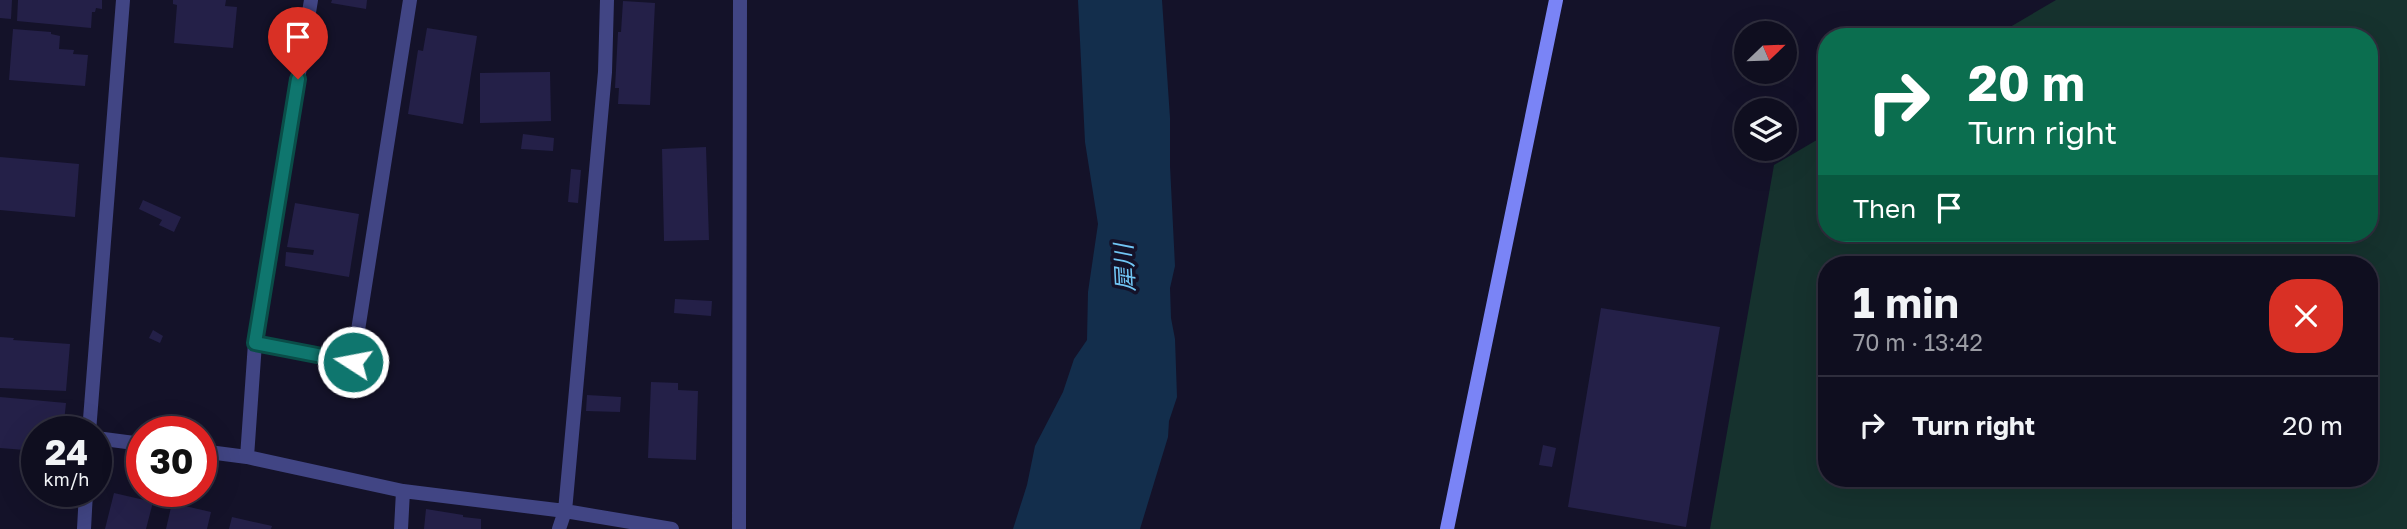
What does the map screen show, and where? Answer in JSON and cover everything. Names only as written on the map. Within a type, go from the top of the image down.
[{"type":"street","points":[[90,416],[123,0]]},
{"type":"street","points":[[247,457],[255,343],[310,0]]},
{"type":"street","points":[[255,343],[353,362],[410,0]]},
{"type":"street","points":[[559,529],[565,511],[606,72],[607,0]]},
{"type":"street","points":[[739,529],[740,0]]},
{"type":"street","points":[[1447,529],[1556,0]]},
{"type":"street","points":[[217,453],[247,457],[404,491],[565,511],[672,529]]},
{"type":"street","points":[[401,529],[404,491]]},
{"type":"street","points":[[84,529],[85,507]]},
{"type":"green space","points":[[2056,0],[2407,0],[2407,529],[1710,529],[1774,165],[1781,161],[1797,161],[1797,152],[1818,139],[1818,242],[2378,242],[2378,28],[2008,28]]},
{"type":"water","name":"犀川","points":[[1078,0],[1162,0],[1170,118],[1175,266],[1170,288],[1177,397],[1169,421],[1168,437],[1140,529],[1013,529],[1027,485],[1035,446],[1063,392],[1074,359],[1087,340],[1088,292],[1098,224],[1085,142]]},
{"type":"building","points":[[0,0],[12,0],[11,19],[0,18]]},
{"type":"building","points":[[18,0],[102,0],[102,9],[96,8],[95,12],[92,12],[91,28],[17,21]]},
{"type":"building","points":[[173,0],[226,0],[225,6],[237,7],[233,48],[174,43],[177,5],[173,4]]},
{"type":"building","points":[[332,0],[367,0],[366,9],[331,3]]},
{"type":"building","points":[[623,1],[655,3],[650,105],[618,104],[619,88],[615,88],[618,32],[621,32]]},
{"type":"building","points":[[427,28],[477,36],[463,124],[408,114],[418,50],[423,51]]},
{"type":"building","points":[[13,29],[51,32],[60,36],[59,49],[88,55],[85,86],[9,80]]},
{"type":"building","points":[[550,72],[551,121],[480,123],[480,73]]},
{"type":"building","points":[[523,134],[554,138],[553,151],[521,149]]},
{"type":"building","points":[[706,147],[709,240],[664,241],[662,149]]},
{"type":"building","points":[[0,157],[79,164],[75,217],[0,210]]},
{"type":"building","points":[[571,169],[581,170],[578,203],[568,202]]},
{"type":"building","points":[[143,200],[181,217],[174,232],[159,225],[162,220],[139,209]]},
{"type":"building","points":[[295,203],[359,214],[349,277],[285,266],[286,252],[313,255],[314,250],[287,247]]},
{"type":"building","points":[[675,299],[712,301],[711,316],[674,313]]},
{"type":"building","points":[[1601,308],[1720,327],[1686,527],[1568,507]]},
{"type":"building","points":[[153,330],[163,336],[160,343],[149,338]]},
{"type":"building","points":[[0,337],[70,344],[66,391],[0,388]]},
{"type":"building","points":[[651,382],[678,383],[678,390],[698,391],[696,460],[648,458]]},
{"type":"building","points":[[587,395],[621,397],[620,412],[586,411]]},
{"type":"building","points":[[0,397],[66,403],[65,416],[21,416],[21,450],[0,448]]},
{"type":"building","points":[[1543,445],[1556,448],[1552,467],[1539,465]]},
{"type":"building","points":[[114,493],[126,496],[126,507],[152,507],[146,529],[105,529]]},
{"type":"building","points":[[171,507],[189,507],[211,512],[207,529],[166,529]]},
{"type":"building","points":[[426,509],[481,519],[481,529],[424,529]]},
{"type":"building","points":[[232,517],[272,526],[271,529],[229,529]]},
{"type":"route","points":[[298,79],[255,343],[353,362]]}]
